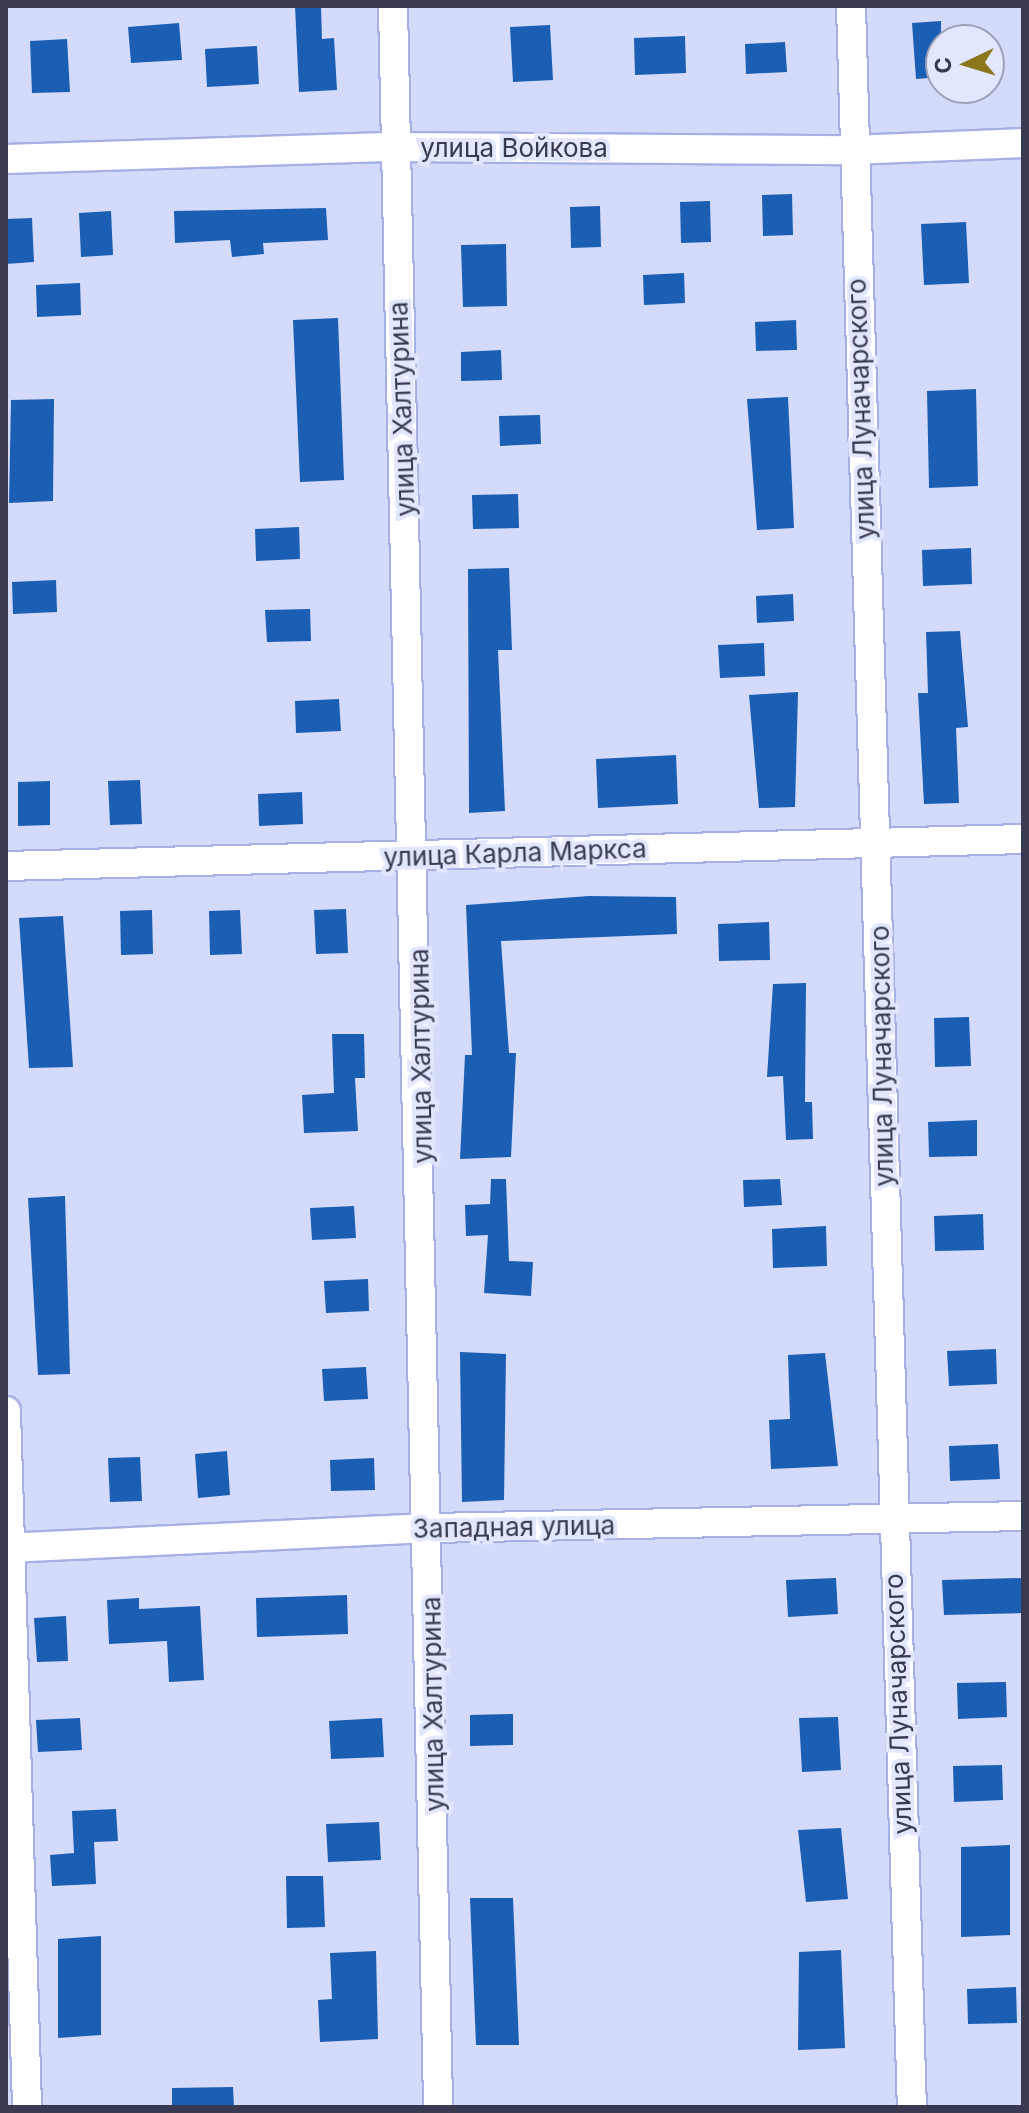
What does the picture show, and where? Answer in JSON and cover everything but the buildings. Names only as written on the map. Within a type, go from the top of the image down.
[{"type":"street","name":"улица Халтурина","points":[[393,6],[394,147],[416,856],[431,1528],[438,2107]]},
{"type":"street","name":"улица Луначарского","points":[[851,6],[851,150],[877,843],[892,1519],[912,2107]]},
{"type":"street","name":"улица Войкова","points":[[6,159],[394,147],[851,150],[1023,143]]},
{"type":"street","name":"улица Карла Маркса","points":[[6,866],[1023,839]]},
{"type":"street","points":[[6,1411],[27,2107]]},
{"type":"street","name":"Западная улица","points":[[8,1548],[431,1528],[1023,1516]]}]
